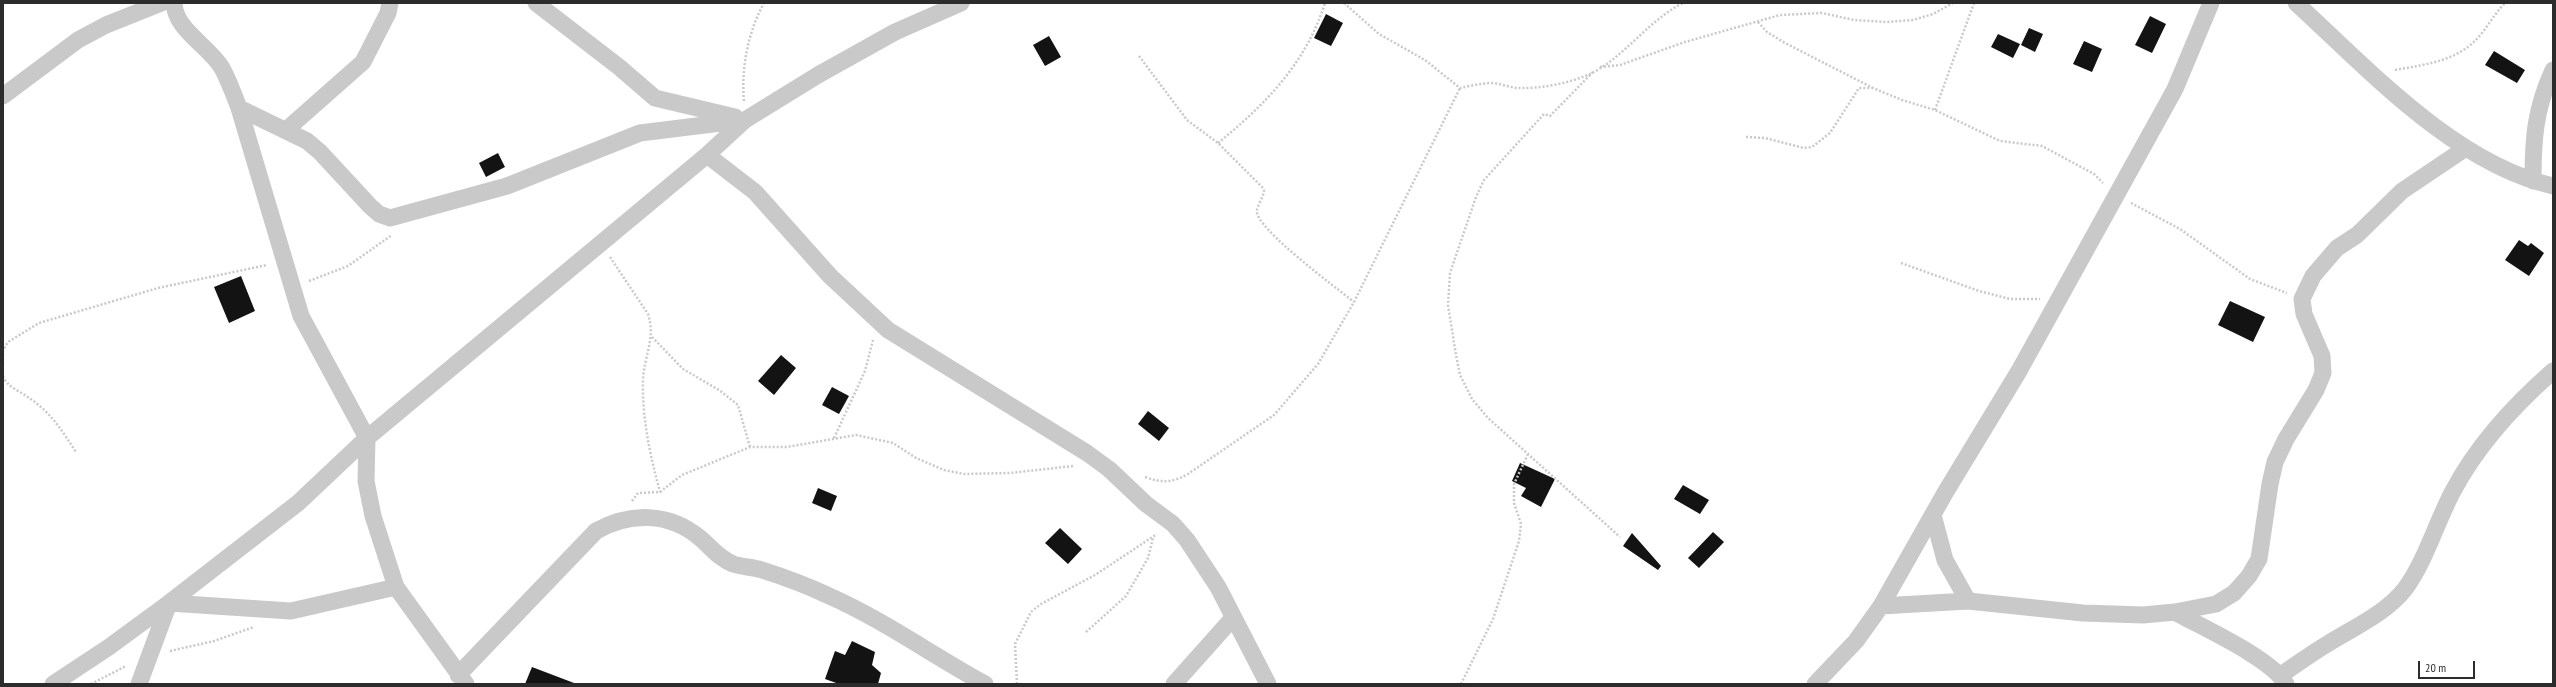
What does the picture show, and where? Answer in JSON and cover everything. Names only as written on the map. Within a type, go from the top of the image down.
[{"type":"street","points":[[3,96],[78,40],[106,25],[161,3]]},
{"type":"street","points":[[174,3],[174,12],[181,23],[210,52],[222,68],[239,108],[283,262],[292,285],[301,316],[367,438],[366,481],[374,516],[396,587],[462,679],[596,531],[616,521],[646,516],[675,524],[695,535],[720,558],[734,564],[760,569],[828,595],[881,623],[985,684]]},
{"type":"street","points":[[286,130],[362,62],[388,13],[390,3]]},
{"type":"street","points":[[536,3],[620,67],[654,98],[745,120]]},
{"type":"street","points":[[53,684],[109,647],[169,603],[298,503],[367,438],[601,244],[745,120],[895,32],[961,3]]},
{"type":"street","points":[[1815,684],[1856,641],[1881,606],[1934,515],[2117,197],[2175,89],[2211,3]]},
{"type":"street","points":[[2296,3],[2374,74],[2431,123],[2466,148],[2500,167],[2533,181],[2553,186]]},
{"type":"street","points":[[2533,181],[2534,125],[2542,95],[2553,70]]},
{"type":"street","points":[[239,108],[286,130],[320,152],[370,206],[379,214],[390,218],[508,186],[640,133],[745,120]]},
{"type":"street","points":[[1881,606],[1968,601],[2083,613],[2144,615],[2175,612],[2216,604],[2234,593],[2249,576],[2259,559],[2270,484],[2275,462],[2286,439],[2316,390],[2324,373],[2322,356],[2304,314],[2302,299],[2313,276],[2337,248],[2357,235],[2402,191],[2466,148]]},
{"type":"street","points":[[706,155],[755,192],[830,276],[873,318],[944,366],[1087,453],[1173,524],[1187,540],[1218,587],[1232,618],[1268,684]]},
{"type":"street","points":[[2175,612],[2247,652],[2284,679],[2386,608],[2404,590],[2415,573],[2452,492],[2472,459],[2488,437],[2529,393],[2553,371]]},
{"type":"street","points":[[1934,515],[1945,560],[1968,601]]},
{"type":"street","points":[[169,603],[291,611],[396,587]]},
{"type":"street","points":[[139,684],[152,655],[169,603]]},
{"type":"street","points":[[1174,684],[1232,618]]},
{"type":"path","points":[[745,120],[742,85],[745,61],[756,18],[764,3]]},
{"type":"path","points":[[1218,143],[1260,106],[1299,62],[1325,3]]},
{"type":"path","points":[[1344,3],[1379,34],[1425,60],[1460,88],[1492,83],[1516,88],[1538,86],[1569,81],[1593,72],[1600,68],[1668,11],[1683,3]]},
{"type":"path","points":[[1600,68],[1620,65],[1685,42],[1780,15],[1822,13],[1867,21],[1914,20],[1933,14],[1952,3]]},
{"type":"path","points":[[1935,110],[1974,3]]},
{"type":"path","points":[[2374,74],[2452,58],[2465,50],[2482,33],[2505,3]]},
{"type":"path","points":[[1758,22],[1767,32],[1785,43],[1874,88],[1902,100],[1935,110],[2000,141],[2042,146],[2059,154],[2094,174],[2117,197],[2147,209],[2180,229],[2250,279],[2302,299]]},
{"type":"path","points":[[1139,56],[1187,120],[1218,143],[1262,187],[1264,192],[1256,212],[1260,223],[1284,247],[1354,302]]},
{"type":"path","points":[[1593,72],[1550,116],[1544,114],[1484,180],[1450,274],[1448,305],[1460,376],[1476,404],[1528,454],[1620,537]]},
{"type":"path","points":[[1143,476],[1162,483],[1177,480],[1274,414],[1318,364],[1354,302],[1460,88]]},
{"type":"path","points":[[1746,137],[1765,138],[1804,148],[1812,147],[1830,133],[1859,88],[1874,88]]},
{"type":"path","points":[[292,285],[322,278],[348,266],[394,234]]},
{"type":"path","points":[[601,244],[648,314],[652,337],[643,371],[644,416],[646,438],[660,492]]},
{"type":"path","points":[[3,364],[3,350],[8,342],[39,323],[158,288],[283,262]]},
{"type":"path","points":[[1901,263],[1979,291],[2010,299],[2058,299]]},
{"type":"path","points":[[834,438],[866,371],[874,331],[873,318]]},
{"type":"path","points":[[652,337],[683,369],[719,390],[738,405],[750,447]]},
{"type":"path","points":[[3,376],[7,383],[43,407],[54,419],[76,452]]},
{"type":"path","points":[[616,521],[638,493],[660,492],[682,475],[750,447],[787,447],[823,443],[834,438],[856,435],[879,438],[893,443],[916,458],[944,470],[964,474],[1010,473],[1075,466]]},
{"type":"path","points":[[1461,684],[1493,619],[1519,541],[1521,524],[1514,503],[1514,484],[1528,454]]},
{"type":"path","points":[[1017,684],[1015,644],[1031,612],[1041,604],[1095,575],[1173,524]]},
{"type":"path","points":[[1086,632],[1126,596],[1148,558],[1153,537]]},
{"type":"path","points":[[91,684],[152,655],[214,640],[258,626]]},
{"type":"building","points":[[1326,14],[1343,23],[1331,46],[1314,38]]},
{"type":"building","points":[[2150,16],[2166,24],[2152,53],[2135,45]]},
{"type":"building","points":[[2029,28],[2043,34],[2035,52],[2021,45]]},
{"type":"building","points":[[1998,34],[2020,44],[2013,58],[1991,47]]},
{"type":"building","points":[[1049,36],[1061,57],[1045,66],[1033,45]]},
{"type":"building","points":[[2084,41],[2102,49],[2092,72],[2073,64]]},
{"type":"building","points":[[2494,51],[2525,70],[2517,83],[2485,65]]},
{"type":"building","points":[[498,153],[505,167],[486,177],[479,163]]},
{"type":"building","points":[[2519,240],[2528,246],[2531,243],[2544,253],[2529,276],[2505,260]]},
{"type":"building","points":[[241,276],[255,311],[229,323],[214,287]]},
{"type":"building","points":[[2230,301],[2265,317],[2253,342],[2218,325]]},
{"type":"building","points":[[781,355],[796,368],[774,395],[758,381]]},
{"type":"building","points":[[832,387],[849,396],[839,414],[822,405]]},
{"type":"building","points":[[1148,411],[1169,428],[1159,441],[1138,424]]},
{"type":"building","points":[[1520,463],[1555,479],[1541,507],[1521,496],[1526,488],[1512,481]]},
{"type":"building","points":[[1683,485],[1709,500],[1700,514],[1674,499]]},
{"type":"building","points":[[818,488],[837,496],[831,511],[812,503]]},
{"type":"building","points":[[1060,528],[1082,549],[1068,564],[1045,543]]},
{"type":"building","points":[[1713,532],[1724,542],[1699,568],[1688,558]]},
{"type":"building","points":[[1632,533],[1661,566],[1658,570],[1623,546]]},
{"type":"building","points":[[852,641],[875,652],[872,665],[881,673],[878,684],[839,684],[825,679],[835,651],[845,655]]},
{"type":"building","points":[[532,667],[574,683],[525,684]]}]
